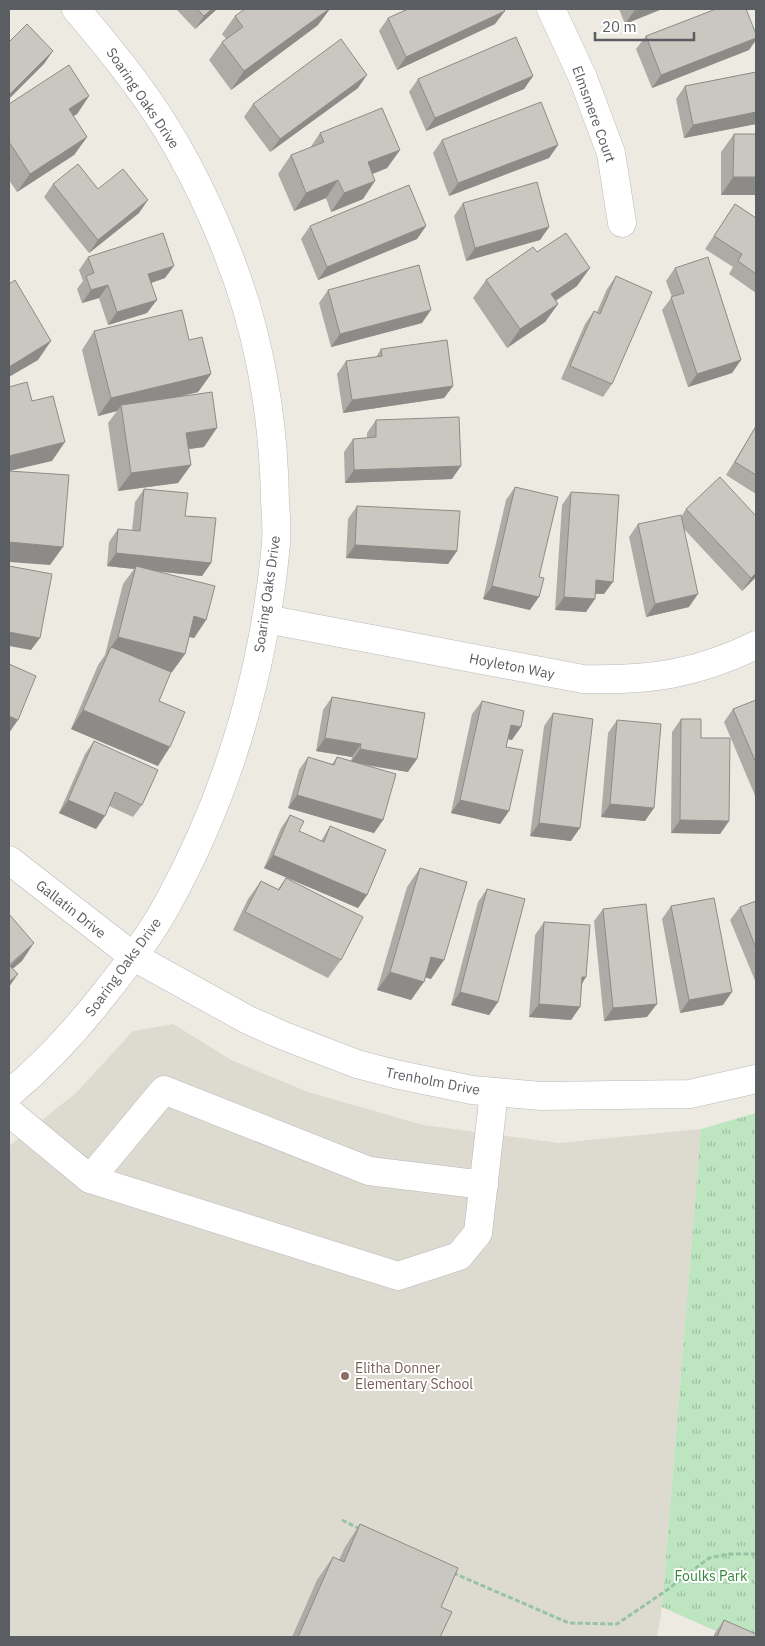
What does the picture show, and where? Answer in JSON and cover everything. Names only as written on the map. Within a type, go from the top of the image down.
[{"type":"street","name":"Soaring Oaks Drive","points":[[9,1094],[28,1078],[83,1022],[134,957],[167,906],[202,836],[231,763],[252,688],[266,619],[276,542],[274,464],[265,386],[247,310],[235,272],[205,200],[168,130],[124,66],[76,9]]},
{"type":"street","name":"Elmsmere Court","points":[[551,9],[583,78],[611,153],[622,222]]},
{"type":"street","name":"Hoyleton Way","points":[[266,619],[583,679],[623,680],[662,677],[700,668],[737,655],[756,645]]},
{"type":"street","name":"Gallatin Drive","points":[[9,860],[134,957]]},
{"type":"street","name":"Trenholm Drive","points":[[134,957],[248,1020],[284,1036],[357,1064],[472,1090],[541,1096],[690,1094],[756,1079]]},
{"type":"street","points":[[90,1179],[164,1090],[369,1171],[484,1185]]},
{"type":"street","points":[[9,1112],[90,1179],[398,1276],[458,1256],[478,1233],[494,1092]]},
{"type":"path","points":[[342,1520],[368,1533]]},
{"type":"path","points":[[446,1570],[569,1623],[616,1624],[667,1590],[709,1558],[729,1554],[756,1554]]},
{"type":"shaded area","name":"Elitha Donner Elementary School","points":[[173,1024],[233,1061],[308,1092],[423,1125],[559,1143],[701,1129],[662,1607],[657,1637],[9,1637],[9,1146],[76,1093],[133,1031]]},
{"type":"green space","name":"Foulks Park","points":[[756,1113],[756,1637],[729,1637],[662,1607],[701,1129]]},
{"type":"building","points":[[197,9],[212,9],[204,16]]},
{"type":"building","points":[[245,9],[329,9],[244,71],[222,42],[243,27],[235,16]]},
{"type":"building","points":[[408,9],[503,9],[505,11],[406,57],[388,18]]},
{"type":"building","points":[[716,9],[746,9],[756,38],[661,75],[646,36]]},
{"type":"building","points":[[27,24],[53,51],[9,95],[9,42]]},
{"type":"building","points":[[516,37],[533,76],[435,118],[418,79]]},
{"type":"building","points":[[341,39],[367,75],[280,139],[253,104]]},
{"type":"building","points":[[69,65],[89,96],[69,109],[87,137],[30,174],[9,142],[9,104]]},
{"type":"building","points":[[756,72],[756,112],[693,125],[685,86]]},
{"type":"building","points":[[541,102],[558,145],[458,183],[442,140]]},
{"type":"building","points":[[382,108],[400,150],[368,162],[375,181],[344,193],[338,180],[306,193],[291,155],[324,142],[320,133]]},
{"type":"building","points":[[734,134],[756,134],[756,177],[733,177]]},
{"type":"building","points":[[78,164],[98,189],[123,169],[148,200],[98,240],[53,184]]},
{"type":"building","points":[[537,182],[549,227],[475,248],[463,203]]},
{"type":"building","points":[[409,185],[426,226],[327,267],[310,226]]},
{"type":"building","points":[[735,204],[756,218],[756,274],[738,261],[742,254],[714,236]]},
{"type":"building","points":[[163,233],[174,266],[148,274],[157,300],[117,312],[108,285],[91,290],[86,276],[94,273],[88,257]]},
{"type":"building","points":[[566,233],[590,268],[551,294],[558,304],[520,329],[486,280],[533,247],[537,252]]},
{"type":"building","points":[[708,257],[741,360],[697,374],[671,297],[684,293],[675,268]]},
{"type":"building","points":[[419,265],[431,310],[340,334],[328,290]]},
{"type":"building","points":[[616,276],[652,292],[612,384],[570,366],[594,311],[600,314]]},
{"type":"building","points":[[15,280],[51,341],[9,367],[9,284]]},
{"type":"building","points":[[182,310],[189,340],[202,337],[211,374],[111,398],[94,331]]},
{"type":"building","points":[[447,340],[453,386],[352,400],[346,361],[382,356],[381,349]]},
{"type":"building","points":[[27,382],[32,401],[53,396],[65,442],[9,456],[9,387]]},
{"type":"building","points":[[212,392],[217,428],[186,433],[191,465],[131,473],[121,405]]},
{"type":"building","points":[[459,417],[461,466],[354,470],[353,439],[376,437],[376,420]]},
{"type":"building","points":[[756,426],[756,475],[735,462]]},
{"type":"building","points":[[9,471],[69,475],[63,547],[9,542]]},
{"type":"building","points":[[720,477],[756,516],[756,573],[751,578],[686,509]]},
{"type":"building","points":[[515,487],[558,497],[539,577],[544,578],[539,597],[492,586]]},
{"type":"building","points":[[144,489],[188,493],[185,516],[216,518],[211,563],[116,553],[118,529],[140,531]]},
{"type":"building","points":[[571,492],[619,495],[613,582],[596,580],[595,599],[564,597]]},
{"type":"building","points":[[357,506],[460,511],[457,551],[355,545]]},
{"type":"building","points":[[681,515],[698,594],[655,604],[638,524]]},
{"type":"building","points":[[9,566],[52,574],[40,638],[9,632]]},
{"type":"building","points":[[136,566],[215,586],[206,620],[194,616],[185,654],[118,637]]},
{"type":"building","points":[[111,647],[171,672],[159,701],[185,712],[170,747],[83,710]]},
{"type":"building","points":[[9,664],[36,676],[18,720],[9,716]]},
{"type":"building","points":[[332,697],[425,713],[417,759],[360,749],[361,744],[325,738]]},
{"type":"building","points":[[756,700],[756,763],[733,709]]},
{"type":"building","points":[[482,701],[524,711],[521,727],[511,725],[506,747],[523,750],[509,811],[460,800]]},
{"type":"building","points":[[553,713],[593,719],[580,828],[539,823]]},
{"type":"building","points":[[681,719],[701,719],[701,738],[730,738],[729,821],[680,820]]},
{"type":"building","points":[[617,720],[661,724],[654,808],[610,804]]},
{"type":"building","points":[[94,741],[158,770],[142,805],[115,792],[105,816],[68,800]]},
{"type":"building","points":[[308,757],[334,765],[337,757],[396,774],[383,820],[297,795]]},
{"type":"building","points":[[290,815],[304,821],[299,831],[324,842],[330,826],[386,850],[367,895],[273,855]]},
{"type":"building","points":[[420,868],[467,882],[444,960],[431,957],[424,982],[390,972]]},
{"type":"building","points":[[286,878],[363,917],[341,960],[245,912],[261,881],[279,890]]},
{"type":"building","points":[[487,889],[525,899],[498,1002],[460,992]]},
{"type":"building","points":[[714,898],[732,992],[689,1000],[671,906]]},
{"type":"building","points":[[756,901],[756,948],[740,907]]},
{"type":"building","points":[[646,904],[657,1004],[613,1008],[603,909]]},
{"type":"building","points":[[9,914],[34,943],[9,965]]},
{"type":"building","points":[[544,922],[590,925],[586,977],[582,977],[580,1007],[539,1004]]},
{"type":"building","points":[[9,965],[18,974],[9,982]]},
{"type":"building","points":[[360,1524],[458,1568],[441,1607],[452,1612],[440,1637],[298,1637],[333,1557],[344,1562]]},
{"type":"building","points":[[724,1620],[756,1634],[756,1637],[717,1637]]},
{"type":"place","name":"Elitha Donner Elementary School","points":[[345,1376]]}]
